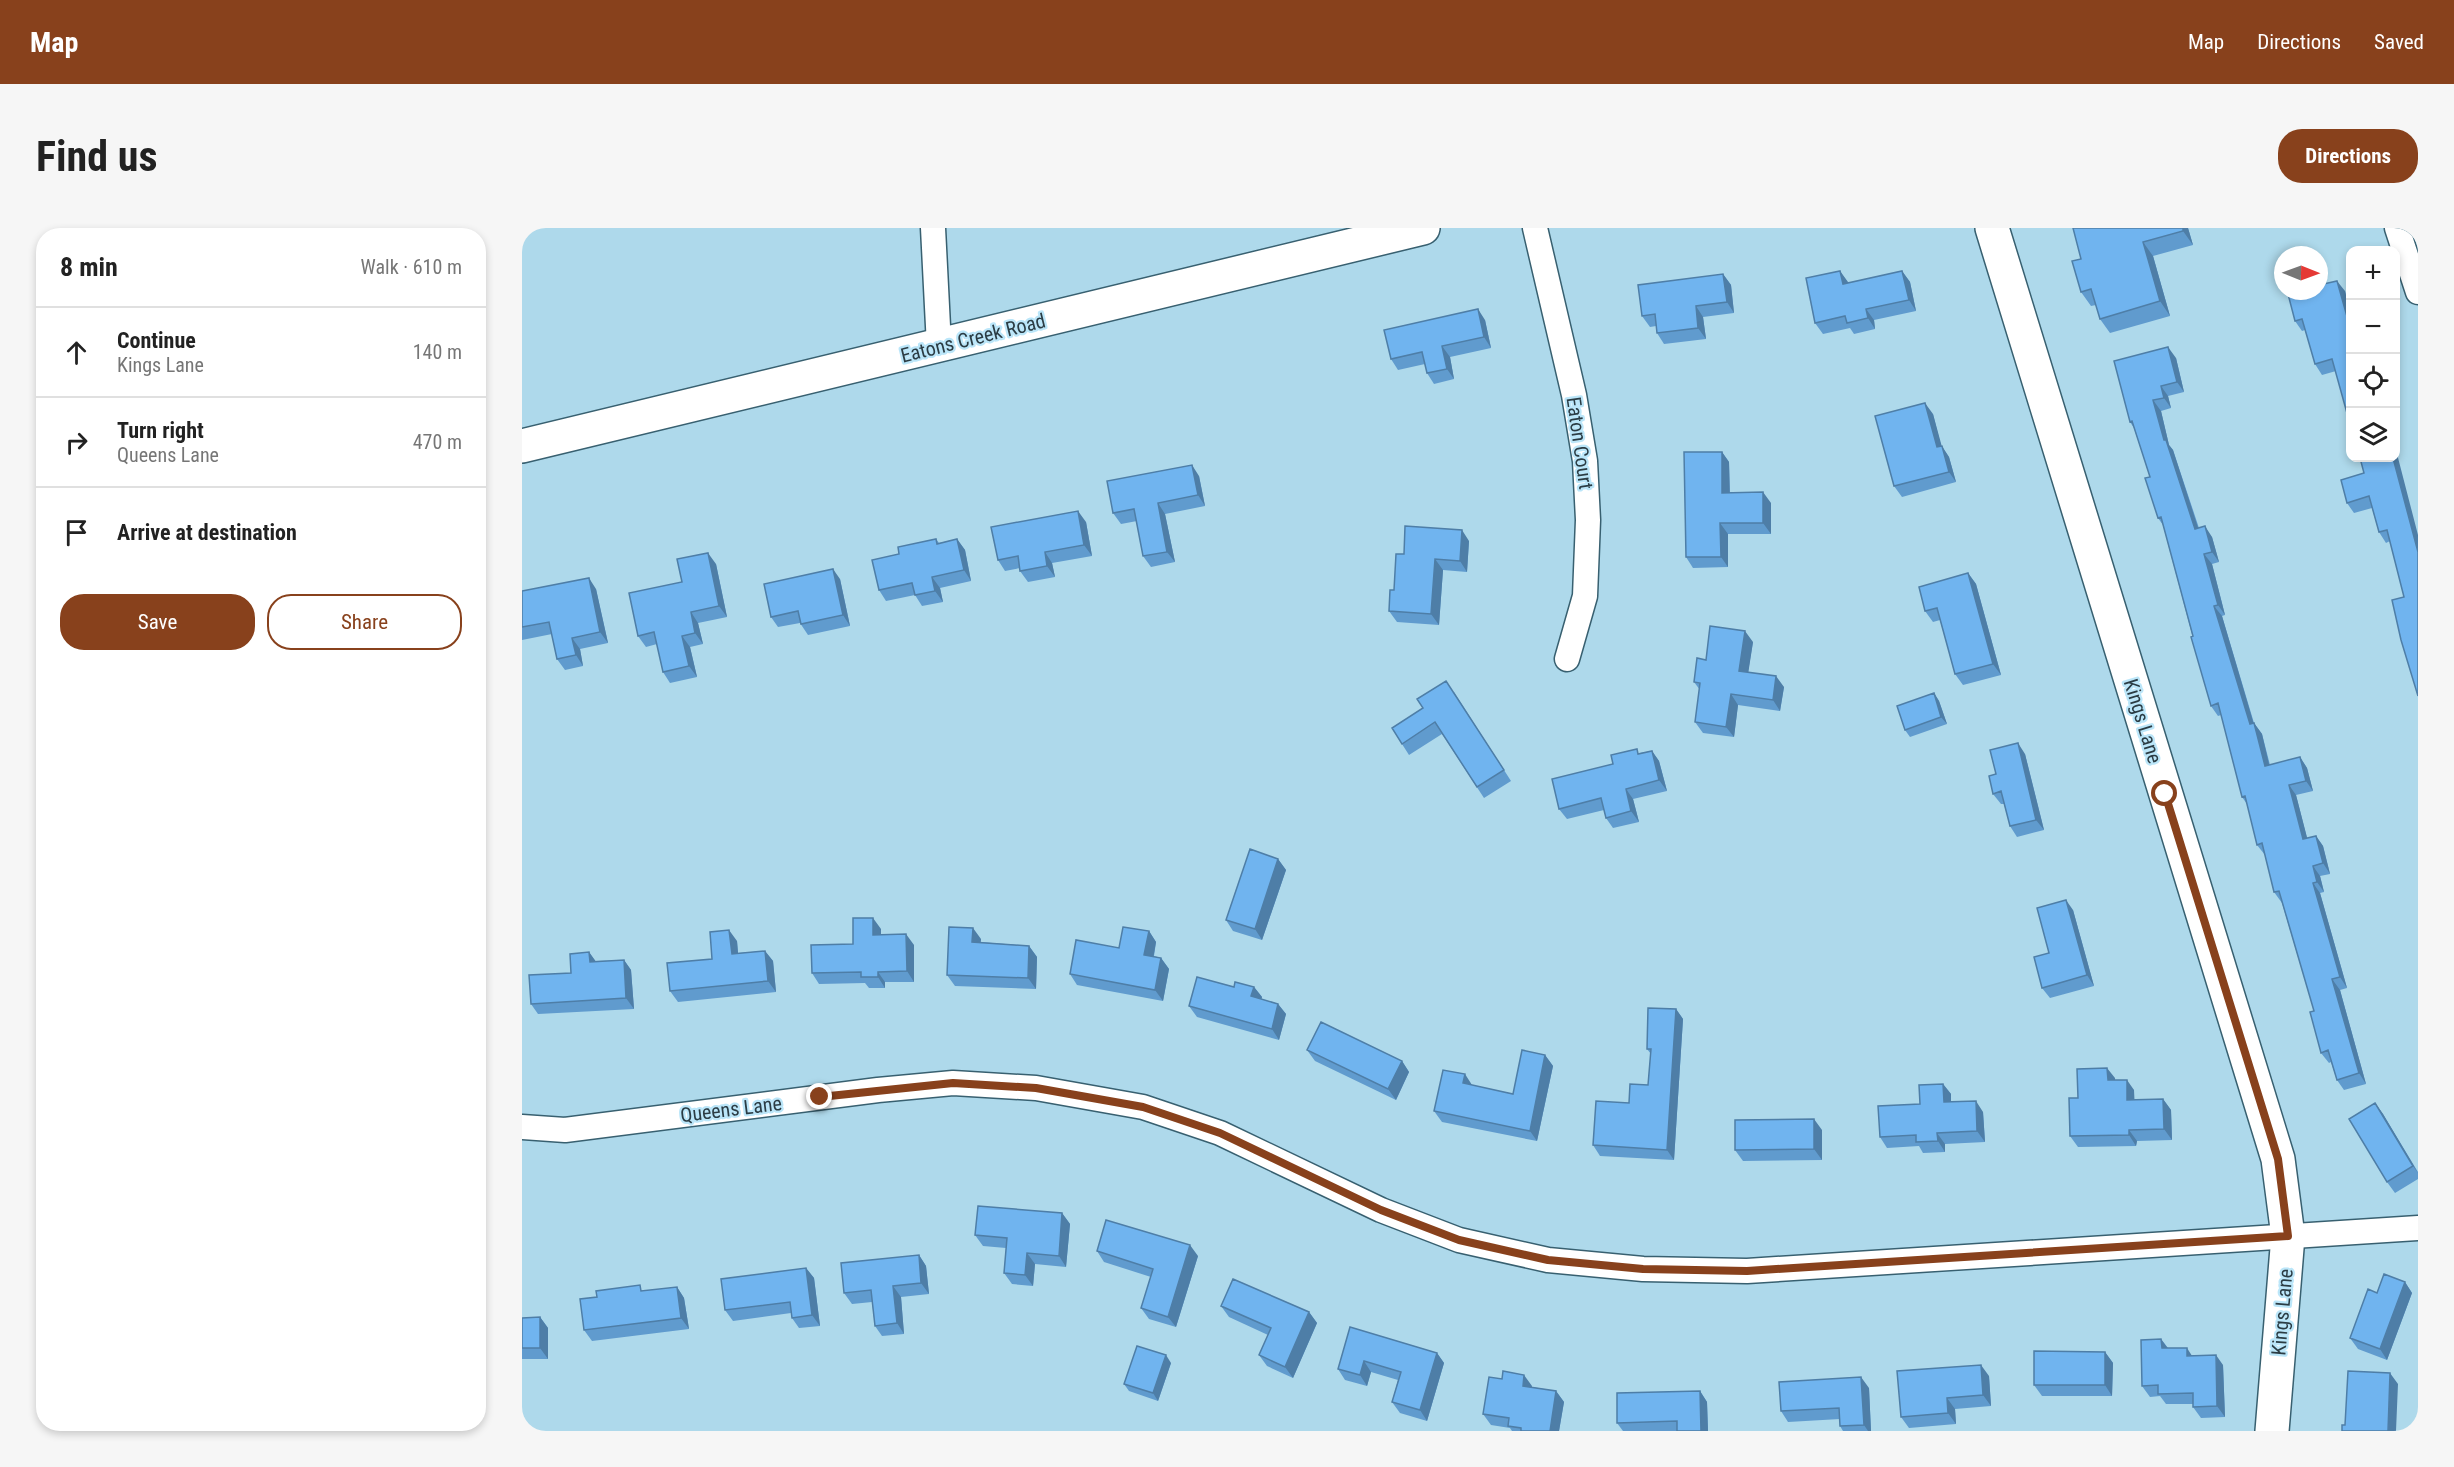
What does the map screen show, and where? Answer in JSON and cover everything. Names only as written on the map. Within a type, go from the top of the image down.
[{"type":"street","points":[[933,228],[939,346]]},
{"type":"street","name":"Eatons Creek Road","points":[[522,446],[1423,228]]},
{"type":"street","name":"Eaton Court","points":[[1535,228],[1574,395],[1586,461],[1588,520],[1585,596],[1567,659]]},
{"type":"street","name":"Kings Lane","points":[[1992,228],[2278,1159],[2288,1236],[2272,1431]]},
{"type":"street","points":[[2397,228],[2418,292]]},
{"type":"street","name":"Queens Lane","points":[[522,1127],[565,1130],[878,1090],[953,1083],[1036,1088],[1143,1107],[1220,1133],[1381,1210],[1459,1240],[1548,1260],[1643,1269],[1747,1271],[2418,1228]]},
{"type":"building","points":[[2073,228],[2183,228],[2183,231],[2143,242],[2160,301],[2100,319],[2091,289],[2081,292],[2072,261],[2081,259]]},
{"type":"building","points":[[1840,271],[1843,284],[1902,271],[1909,300],[1866,309],[1868,318],[1847,323],[1845,316],[1815,323],[1806,278]]},
{"type":"building","points":[[1723,274],[1727,302],[1696,306],[1698,328],[1657,333],[1655,314],[1642,316],[1638,285]]},
{"type":"building","points":[[2337,281],[2346,313],[2346,410],[2332,359],[2315,364],[2302,319],[2295,321],[2290,300],[2328,300],[2328,283]]},
{"type":"building","points":[[1478,309],[1484,337],[1442,346],[1447,369],[1427,373],[1422,352],[1391,359],[1384,330]]},
{"type":"building","points":[[2168,347],[2177,382],[2161,386],[2164,398],[2153,400],[2164,440],[2166,440],[2195,529],[2205,526],[2212,552],[2204,554],[2218,605],[2214,606],[2250,724],[2254,723],[2265,766],[2300,757],[2306,781],[2289,785],[2303,839],[2316,836],[2323,863],[2313,866],[2317,882],[2313,883],[2340,977],[2332,979],[2359,1073],[2337,1080],[2328,1050],[2321,1053],[2310,1012],[2314,1011],[2279,891],[2274,892],[2262,843],[2257,845],[2218,703],[2211,706],[2161,517],[2158,518],[2145,478],[2150,477],[2132,421],[2130,422],[2114,361]]},
{"type":"building","points":[[1925,403],[1937,447],[1942,446],[1949,472],[1894,486],[1875,416]]},
{"type":"building","points":[[1684,452],[1722,452],[1722,493],[1763,492],[1763,523],[1720,523],[1721,557],[1686,557]]},
{"type":"building","points":[[2361,462],[2394,462],[2418,552],[2418,696],[2392,600],[2404,597],[2387,530],[2379,532],[2369,496],[2347,503],[2341,480],[2364,473]]},
{"type":"building","points":[[1192,465],[1198,495],[1158,503],[1167,552],[1143,556],[1134,509],[1113,513],[1107,481]]},
{"type":"building","points":[[1078,511],[1084,545],[1045,552],[1047,566],[1020,571],[1018,556],[998,560],[991,527]]},
{"type":"building","points":[[1405,526],[1462,530],[1460,561],[1435,559],[1431,614],[1389,611],[1390,590],[1394,590],[1396,554],[1404,554]]},
{"type":"building","points":[[936,539],[937,544],[957,539],[964,570],[932,577],[935,591],[915,595],[912,583],[879,590],[872,560],[899,554],[898,547]]},
{"type":"building","points":[[708,553],[719,606],[691,612],[695,633],[682,636],[689,666],[663,672],[654,632],[638,636],[629,593],[682,582],[677,559]]},
{"type":"building","points":[[833,569],[843,615],[801,624],[798,611],[771,617],[764,584]]},
{"type":"building","points":[[1968,573],[1993,664],[1955,674],[1937,608],[1925,611],[1919,587]]},
{"type":"building","points":[[589,578],[600,632],[572,638],[576,655],[557,659],[549,622],[522,627],[522,591]]},
{"type":"building","points":[[1710,626],[1745,631],[1739,671],[1776,676],[1773,700],[1731,694],[1726,727],[1695,722],[1700,683],[1694,682],[1697,658],[1706,660]]},
{"type":"building","points":[[1446,681],[1504,770],[1477,787],[1435,722],[1402,744],[1392,728],[1423,708],[1417,699]]},
{"type":"building","points":[[1934,693],[1941,717],[1905,730],[1897,706]]},
{"type":"building","points":[[2018,743],[2036,820],[2010,826],[2001,791],[1993,794],[1989,776],[1996,774],[1990,750]]},
{"type":"building","points":[[1637,749],[1638,754],[1652,751],[1659,780],[1626,789],[1631,811],[1606,818],[1601,798],[1559,809],[1552,779],[1613,764],[1611,755]]},
{"type":"building","points":[[1250,849],[1278,859],[1255,929],[1226,920]]},
{"type":"building","points":[[2066,900],[2087,975],[2042,988],[2034,957],[2049,953],[2037,908]]},
{"type":"building","points":[[853,918],[873,918],[873,935],[906,934],[907,971],[878,972],[878,977],[861,977],[861,972],[812,973],[811,945],[853,944]]},
{"type":"building","points":[[949,927],[973,928],[972,942],[1029,946],[1028,978],[947,975]]},
{"type":"building","points":[[1123,927],[1149,931],[1144,955],[1161,958],[1155,990],[1070,974],[1076,940],[1119,948]]},
{"type":"building","points":[[729,930],[732,954],[765,951],[768,981],[670,991],[667,963],[712,959],[710,932]]},
{"type":"building","points":[[589,952],[590,962],[624,960],[626,998],[531,1004],[529,975],[571,973],[570,954]]},
{"type":"building","points":[[1197,977],[1234,987],[1235,982],[1254,987],[1251,996],[1278,1004],[1272,1029],[1189,1006]]},
{"type":"building","points":[[1648,1008],[1676,1009],[1667,1150],[1593,1145],[1596,1101],[1629,1103],[1630,1084],[1648,1085],[1651,1049],[1647,1049]]},
{"type":"building","points":[[1321,1022],[1402,1061],[1388,1089],[1307,1050]]},
{"type":"building","points":[[1522,1050],[1545,1055],[1530,1131],[1434,1111],[1443,1070],[1465,1074],[1463,1083],[1513,1094]]},
{"type":"building","points":[[2107,1068],[2108,1080],[2127,1080],[2127,1100],[2163,1099],[2164,1129],[2129,1130],[2129,1135],[2070,1136],[2069,1098],[2078,1098],[2077,1069]]},
{"type":"building","points":[[1943,1084],[1944,1102],[1976,1101],[1977,1131],[1937,1133],[1938,1141],[1916,1142],[1916,1135],[1880,1137],[1878,1106],[1920,1104],[1919,1085]]},
{"type":"building","points":[[2375,1103],[2413,1166],[2387,1182],[2349,1119]]},
{"type":"building","points":[[1814,1119],[1814,1149],[1735,1150],[1735,1120]]},
{"type":"building","points":[[978,1206],[1062,1213],[1059,1256],[1027,1253],[1025,1275],[1004,1273],[1007,1238],[975,1235]]},
{"type":"building","points":[[1106,1220],[1190,1245],[1168,1317],[1141,1308],[1153,1269],[1097,1251]]},
{"type":"building","points":[[919,1255],[921,1283],[893,1286],[897,1323],[875,1326],[871,1290],[844,1293],[841,1263]]},
{"type":"building","points":[[806,1268],[812,1315],[792,1318],[790,1302],[725,1310],[721,1279]]},
{"type":"building","points":[[2384,1274],[2405,1282],[2380,1349],[2350,1338],[2368,1289],[2377,1293]]},
{"type":"building","points":[[1233,1279],[1309,1312],[1285,1367],[1259,1355],[1271,1328],[1221,1306]]},
{"type":"building","points":[[640,1285],[641,1291],[677,1287],[681,1318],[584,1330],[580,1299],[597,1297],[596,1291]]},
{"type":"building","points":[[540,1317],[540,1348],[522,1348],[522,1318]]},
{"type":"building","points":[[1350,1327],[1437,1353],[1420,1410],[1392,1402],[1401,1372],[1364,1361],[1360,1375],[1338,1369]]},
{"type":"building","points":[[2161,1339],[2162,1348],[2187,1348],[2187,1356],[2216,1355],[2217,1406],[2193,1407],[2193,1393],[2158,1394],[2158,1385],[2142,1386],[2141,1340]]},
{"type":"building","points":[[1137,1346],[1166,1355],[1153,1393],[1124,1384]]},
{"type":"building","points":[[2034,1351],[2105,1352],[2105,1385],[2034,1385]]},
{"type":"building","points":[[1981,1365],[1983,1395],[1947,1398],[1948,1413],[1901,1417],[1897,1371]]},
{"type":"building","points":[[1503,1371],[1524,1375],[1523,1386],[1556,1391],[1550,1431],[1521,1431],[1521,1428],[1508,1426],[1509,1418],[1483,1414],[1489,1377],[1502,1379]]},
{"type":"building","points":[[2348,1371],[2390,1373],[2388,1431],[2342,1431],[2342,1425],[2345,1425]]},
{"type":"building","points":[[1861,1377],[1864,1425],[1840,1426],[1839,1408],[1781,1411],[1779,1382]]},
{"type":"building","points":[[1700,1391],[1701,1431],[1677,1431],[1677,1421],[1617,1423],[1617,1393]]},
{"type":"route","points":[[820,1097],[953,1083],[1036,1088],[1143,1107],[1220,1133],[1381,1210],[1459,1240],[1548,1260],[1643,1269],[1747,1271],[2288,1236],[2278,1159],[2165,794]]}]
